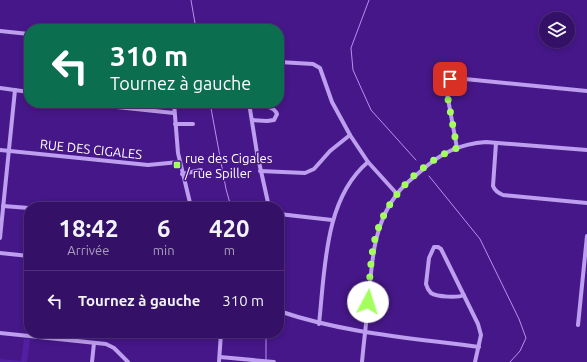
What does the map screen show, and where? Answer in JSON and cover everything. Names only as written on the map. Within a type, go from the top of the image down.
[{"type":"street","points":[[0,31],[24,33]]},
{"type":"street","points":[[284,62],[313,64],[320,68],[332,102],[350,135],[368,162],[397,194]]},
{"type":"street","points":[[457,148],[446,88],[450,79],[455,78],[587,91]]},
{"type":"street","points":[[0,88],[24,91]]},
{"type":"street","points":[[0,238],[15,90]]},
{"type":"street","points":[[143,108],[174,113]]},
{"type":"street","points":[[174,108],[179,162],[190,202]]},
{"type":"street","points":[[250,108],[260,171],[268,202]]},
{"type":"street","points":[[252,120],[274,120],[277,114],[272,108]]},
{"type":"street","points":[[175,124],[193,124]]},
{"type":"street","points":[[260,171],[305,174],[314,169],[330,151],[350,135]]},
{"type":"street","points":[[362,362],[372,256],[376,235],[388,208],[397,194],[428,164],[447,152],[472,143],[486,142],[587,150]]},
{"type":"street","points":[[496,143],[493,186],[494,190],[498,193],[503,195],[587,203]]},
{"type":"street","name":"RUE DES CIGALES","points":[[0,150],[148,165],[179,162]]},
{"type":"street","points":[[319,324],[332,220],[347,185],[354,175],[368,162]]},
{"type":"street","points":[[182,174],[201,170]]},
{"type":"street","points":[[3,206],[24,208]]},
{"type":"street","points":[[284,215],[332,220]]},
{"type":"street","points":[[578,325],[587,236]]},
{"type":"street","points":[[464,295],[458,297],[434,294],[427,288],[426,284],[429,258],[434,247],[438,246],[441,249],[464,295],[478,324],[480,335],[479,347],[475,362]]},
{"type":"street","points":[[0,253],[24,255]]},
{"type":"street","points":[[284,313],[319,324],[365,332],[479,347]]},
{"type":"street","points":[[0,333],[24,336]]},
{"type":"street","points":[[47,338],[106,344],[112,347],[128,362]]},
{"type":"street","points":[[219,362],[222,338]]},
{"type":"street","points":[[92,362],[94,343]]},
{"type":"street","points":[[220,356],[274,362]]},
{"type":"shaded area","points":[[24,339],[30,339],[27,362],[0,362],[0,359],[21,361]]},
{"type":"waterway","points":[[191,0],[195,24]]},
{"type":"waterway","points":[[369,0],[351,48],[353,70],[371,110],[416,160]]},
{"type":"waterway","points":[[211,108],[230,202]]},
{"type":"waterway","points":[[429,176],[480,239],[519,319],[526,338],[520,351],[510,362]]},
{"type":"waterway","points":[[266,338],[266,360]]},
{"type":"place","name":"rue des Cigales / rue Spiller","points":[[177,165]]},
{"type":"route","points":[[368,302],[372,256],[376,235],[388,208],[397,194],[413,177],[428,164],[447,152],[457,148],[446,88],[450,79]]}]
